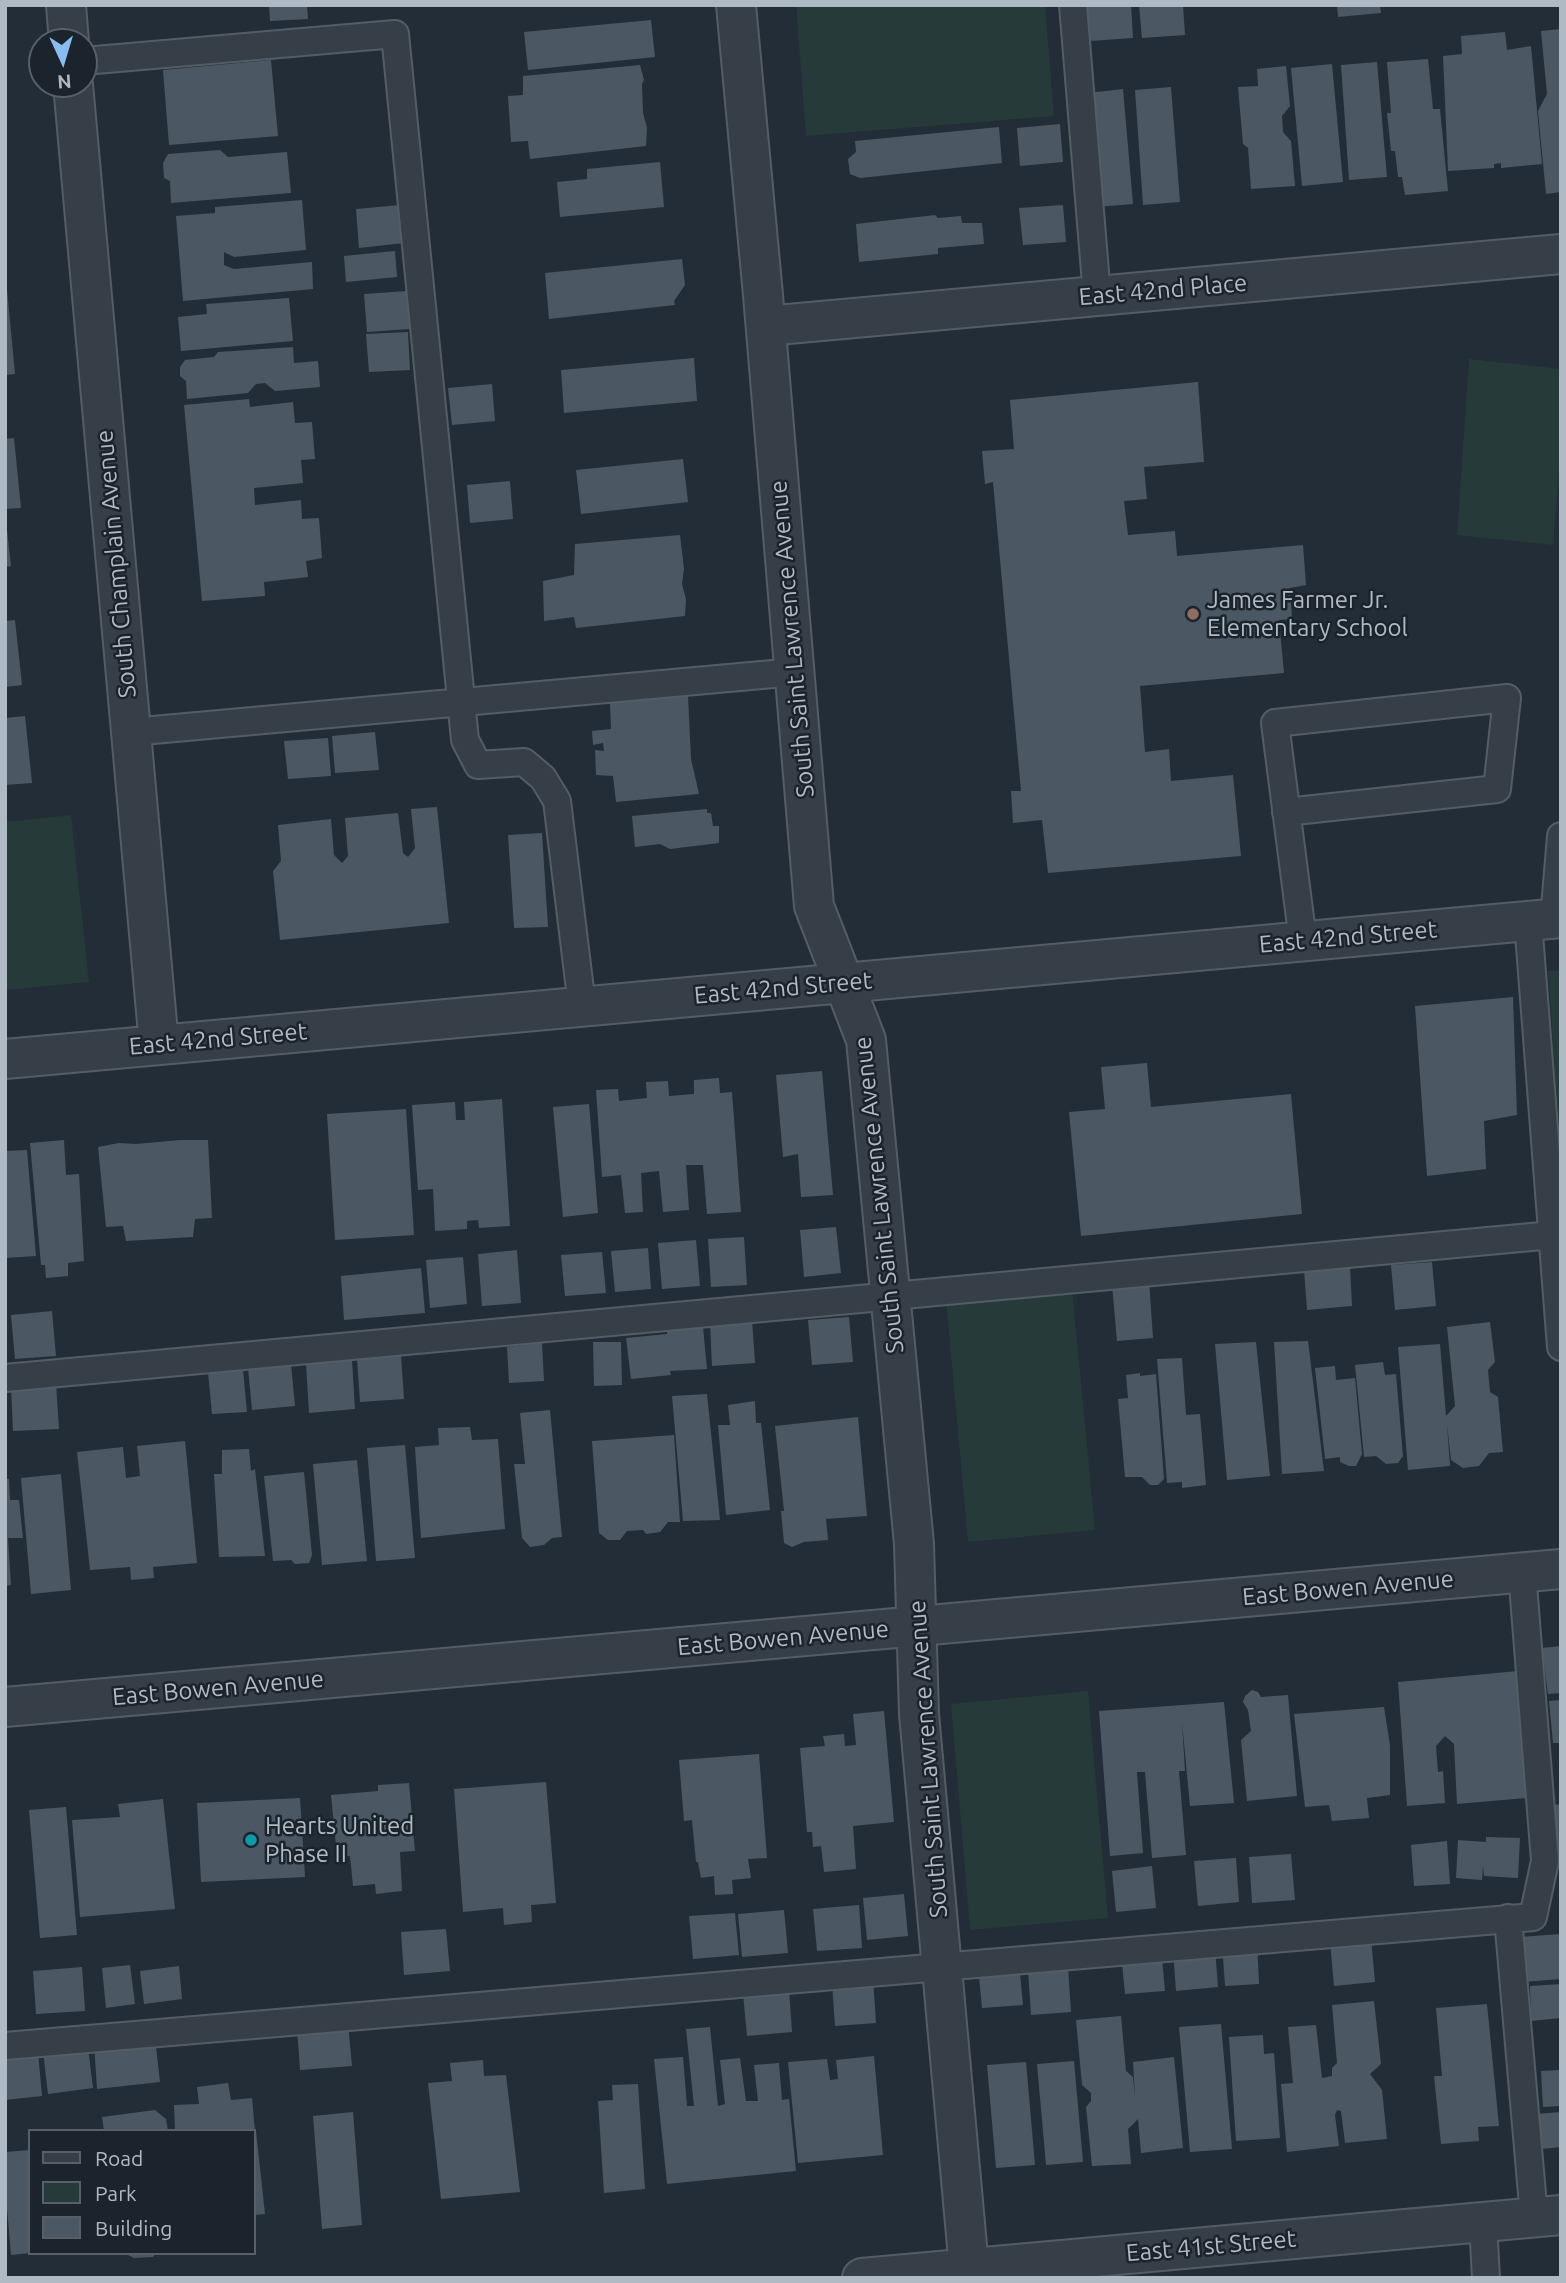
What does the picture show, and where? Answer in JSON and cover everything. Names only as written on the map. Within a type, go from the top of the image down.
[{"type":"street","points":[[66,5],[68,28]]},
{"type":"street","name":"South Saint Lawrence Avenue","points":[[736,5],[766,326],[814,906],[866,1040],[914,1544],[919,1714],[969,2268]]},
{"type":"street","name":"South Champlain Avenue","points":[[74,98],[159,1045]]},
{"type":"street","name":"East 42nd Place","points":[[766,326],[1561,254]]},
{"type":"street","name":"East 42nd Street","points":[[5,1059],[1548,919]]},
{"type":"street","name":"East Bowen Avenue","points":[[5,1707],[1561,1569]]},
{"type":"street","name":"East 41st Street","points":[[862,2278],[1548,2216]]},
{"type":"lane","points":[[1073,5],[1097,296]]},
{"type":"lane","points":[[98,60],[396,34],[465,740],[478,765],[524,762],[543,778],[556,802],[582,1006]]},
{"type":"lane","points":[[131,732],[795,672]]},
{"type":"lane","points":[[1286,812],[1497,789],[1507,698],[1275,723],[1286,812],[1303,942]]},
{"type":"lane","points":[[1561,836],[1548,919],[1553,1235],[1561,1347]]},
{"type":"lane","points":[[5,1378],[1553,1235]]},
{"type":"lane","points":[[5,2046],[1533,1917],[1545,1861],[1522,1572]]},
{"type":"lane","points":[[1508,1918],[1548,2216]]},
{"type":"lane","points":[[1483,2222],[1486,2278]]},
{"type":"green space","points":[[796,5],[1045,5],[1054,116],[806,136]]},
{"type":"green space","points":[[1469,359],[1561,369],[1561,445],[1553,545],[1457,535]]},
{"type":"green space","points":[[71,815],[89,982],[5,990],[5,822]]},
{"type":"green space","points":[[1561,970],[1561,1156],[1548,971]]},
{"type":"green space","points":[[1072,1288],[1095,1530],[968,1542],[946,1301]]},
{"type":"green space","points":[[1088,1691],[1108,1918],[970,1930],[951,1704]]},
{"type":"building","points":[[269,5],[307,5],[308,19],[270,21]]},
{"type":"building","points":[[1087,5],[1131,5],[1133,38],[1090,41]]},
{"type":"building","points":[[1139,5],[1183,5],[1185,35],[1142,38]]},
{"type":"building","points":[[1337,5],[1380,5],[1381,13],[1338,17]]},
{"type":"building","points":[[651,20],[655,57],[528,70],[524,32]]},
{"type":"building","points":[[1561,29],[1561,192],[1546,194],[1538,111],[1547,94],[1541,31]]},
{"type":"building","points":[[1505,32],[1507,50],[1531,46],[1542,164],[1501,168],[1501,163],[1494,164],[1494,168],[1448,171],[1443,56],[1462,54],[1461,36]]},
{"type":"building","points":[[1428,59],[1433,109],[1440,109],[1448,191],[1405,195],[1402,177],[1398,177],[1395,151],[1391,151],[1387,113],[1391,113],[1387,62]]},
{"type":"building","points":[[271,60],[278,136],[169,145],[163,70]]},
{"type":"building","points":[[1377,62],[1387,177],[1349,180],[1341,65]]},
{"type":"building","points":[[1332,64],[1343,182],[1302,186],[1291,68]]},
{"type":"building","points":[[640,65],[644,80],[642,84],[643,113],[647,128],[646,146],[530,159],[528,141],[511,142],[508,96],[523,95],[523,76]]},
{"type":"building","points":[[1286,66],[1290,106],[1282,116],[1283,132],[1291,141],[1295,186],[1251,189],[1248,148],[1243,144],[1238,87],[1258,86],[1257,69]]},
{"type":"building","points":[[1171,87],[1180,202],[1143,205],[1135,90]]},
{"type":"building","points":[[1123,89],[1133,204],[1096,207],[1088,93]]},
{"type":"building","points":[[1060,124],[1063,162],[1020,166],[1017,128]]},
{"type":"building","points":[[999,127],[1002,163],[860,178],[850,174],[848,159],[856,152],[855,141]]},
{"type":"building","points":[[220,150],[228,157],[287,152],[291,193],[171,203],[170,181],[164,178],[163,163],[168,154]]},
{"type":"building","points":[[660,162],[664,207],[560,217],[557,182],[587,179],[587,169]]},
{"type":"building","points":[[302,200],[306,250],[234,257],[224,252],[224,265],[234,269],[312,262],[313,289],[183,301],[176,216],[215,213],[215,207]]},
{"type":"building","points":[[400,205],[404,243],[359,248],[356,209]]},
{"type":"building","points":[[1063,205],[1066,242],[1023,245],[1019,208]]},
{"type":"building","points":[[935,215],[938,218],[961,216],[962,223],[982,223],[984,244],[938,248],[938,254],[859,262],[856,224]]},
{"type":"building","points":[[395,251],[397,277],[346,282],[344,256]]},
{"type":"building","points":[[682,259],[685,285],[674,301],[675,305],[549,319],[545,273]]},
{"type":"building","points":[[5,289],[15,374],[5,375]]},
{"type":"building","points":[[406,291],[410,329],[367,332],[364,294]]},
{"type":"building","points":[[289,298],[293,341],[181,351],[178,317],[207,314],[206,304]]},
{"type":"building","points":[[408,332],[410,370],[369,372],[366,334]]},
{"type":"building","points":[[293,347],[294,363],[318,361],[320,387],[275,391],[265,383],[256,384],[248,393],[187,399],[186,381],[180,376],[180,367],[185,360],[214,357],[218,352]]},
{"type":"building","points":[[694,358],[697,401],[564,413],[561,370]]},
{"type":"building","points":[[1198,382],[1204,462],[1144,467],[1147,499],[1124,501],[1128,535],[1175,531],[1177,556],[1303,545],[1306,585],[1290,588],[1292,619],[1279,620],[1284,673],[1140,686],[1145,752],[1169,749],[1171,781],[1233,775],[1241,856],[1048,873],[1042,820],[1013,823],[1011,791],[1021,791],[993,482],[985,484],[982,451],[1014,449],[1010,400]]},
{"type":"building","points":[[492,384],[495,421],[452,425],[448,388]]},
{"type":"building","points":[[249,399],[250,407],[293,402],[295,423],[312,422],[315,459],[301,460],[303,483],[254,488],[255,505],[301,500],[302,519],[319,518],[322,558],[306,561],[308,577],[264,582],[265,596],[202,601],[184,405]]},
{"type":"building","points":[[14,438],[21,508],[5,509],[5,439]]},
{"type":"building","points":[[683,459],[688,502],[581,514],[576,470]]},
{"type":"building","points":[[510,481],[513,519],[470,523],[467,485]]},
{"type":"building","points":[[5,530],[11,566],[5,567]]},
{"type":"building","points":[[680,535],[685,616],[576,628],[574,617],[544,621],[543,581],[574,575],[575,544]]},
{"type":"building","points":[[15,620],[22,685],[5,687],[5,621]]},
{"type":"building","points":[[688,696],[691,759],[699,794],[616,802],[613,776],[596,775],[595,750],[604,751],[603,743],[593,745],[592,731],[611,729],[610,703]]},
{"type":"building","points":[[25,716],[32,783],[5,785],[5,718]]},
{"type":"building","points":[[375,732],[379,770],[335,773],[332,736]]},
{"type":"building","points":[[328,738],[331,776],[288,779],[284,741]]},
{"type":"building","points":[[437,807],[449,923],[280,940],[273,871],[281,861],[278,825],[331,819],[334,855],[342,863],[348,856],[345,818],[398,813],[403,853],[408,857],[415,848],[411,809]]},
{"type":"building","points":[[707,809],[707,813],[711,813],[713,826],[719,826],[719,843],[670,849],[660,844],[635,847],[632,816]]},
{"type":"building","points":[[542,833],[548,927],[514,928],[508,835]]},
{"type":"building","points":[[1513,997],[1517,1115],[1484,1121],[1486,1169],[1427,1176],[1415,1006]]},
{"type":"building","points":[[1147,1063],[1151,1107],[1291,1094],[1302,1214],[1081,1236],[1069,1112],[1105,1109],[1101,1067]]},
{"type":"building","points":[[822,1071],[833,1195],[801,1197],[798,1154],[783,1157],[776,1075]]},
{"type":"building","points":[[719,1078],[720,1093],[732,1092],[741,1212],[707,1214],[703,1165],[686,1165],[689,1210],[663,1212],[659,1171],[641,1173],[643,1212],[625,1213],[621,1175],[602,1177],[596,1090],[618,1089],[619,1101],[647,1098],[646,1082],[668,1081],[669,1096],[694,1094],[694,1080]]},
{"type":"building","points":[[502,1099],[510,1226],[479,1228],[478,1220],[467,1221],[467,1229],[435,1231],[433,1189],[418,1190],[412,1105],[455,1102],[456,1120],[465,1120],[464,1102]]},
{"type":"building","points":[[589,1104],[598,1213],[563,1217],[553,1107]]},
{"type":"building","points":[[406,1109],[414,1235],[335,1240],[327,1114]]},
{"type":"building","points":[[64,1140],[66,1175],[79,1174],[84,1261],[68,1263],[68,1276],[46,1278],[45,1265],[41,1265],[30,1143]]},
{"type":"building","points":[[208,1140],[212,1218],[195,1219],[193,1237],[126,1241],[123,1226],[106,1227],[98,1147],[119,1143]]},
{"type":"building","points":[[27,1150],[36,1256],[5,1258],[5,1151]]},
{"type":"building","points":[[836,1227],[841,1273],[804,1277],[800,1230]]},
{"type":"building","points":[[744,1237],[747,1285],[711,1287],[708,1239]]},
{"type":"building","points":[[696,1240],[700,1286],[662,1289],[658,1243]]},
{"type":"building","points":[[648,1248],[651,1289],[615,1292],[611,1251]]},
{"type":"building","points":[[517,1250],[521,1303],[482,1306],[478,1254]]},
{"type":"building","points":[[602,1252],[606,1293],[565,1296],[561,1255]]},
{"type":"building","points":[[463,1257],[467,1304],[430,1308],[426,1260]]},
{"type":"building","points":[[1432,1262],[1436,1306],[1395,1310],[1391,1265]]},
{"type":"building","points":[[1350,1267],[1352,1306],[1307,1310],[1304,1270]]},
{"type":"building","points":[[421,1268],[425,1313],[344,1320],[341,1276]]},
{"type":"building","points":[[1149,1280],[1153,1338],[1117,1341],[1112,1285]]},
{"type":"building","points":[[52,1311],[56,1356],[15,1359],[11,1315]]},
{"type":"building","points":[[849,1317],[853,1362],[812,1365],[808,1320]]},
{"type":"building","points":[[752,1320],[755,1363],[712,1366],[710,1323]]},
{"type":"building","points":[[1490,1322],[1495,1362],[1488,1370],[1490,1392],[1498,1397],[1503,1452],[1489,1453],[1479,1466],[1463,1468],[1451,1460],[1447,1424],[1450,1466],[1408,1470],[1398,1347],[1440,1344],[1446,1416],[1455,1406],[1447,1327]]},
{"type":"building","points":[[703,1327],[707,1369],[670,1371],[671,1375],[631,1379],[626,1338],[667,1334],[667,1329]]},
{"type":"building","points":[[1308,1341],[1324,1471],[1282,1474],[1274,1342]]},
{"type":"building","points":[[593,1342],[621,1342],[622,1385],[594,1386]]},
{"type":"building","points":[[1256,1342],[1270,1476],[1227,1480],[1215,1344]]},
{"type":"building","points":[[542,1343],[544,1381],[509,1383],[507,1347]]},
{"type":"building","points":[[401,1355],[404,1399],[360,1402],[357,1359]]},
{"type":"building","points":[[1182,1358],[1186,1415],[1200,1414],[1206,1485],[1182,1488],[1182,1482],[1167,1483],[1157,1359]]},
{"type":"building","points":[[352,1360],[355,1409],[309,1413],[306,1364]]},
{"type":"building","points":[[1383,1362],[1385,1375],[1396,1374],[1403,1456],[1398,1463],[1386,1464],[1376,1456],[1364,1457],[1355,1365]]},
{"type":"building","points":[[291,1364],[295,1406],[252,1410],[248,1368]]},
{"type":"building","points":[[1335,1366],[1336,1380],[1355,1378],[1362,1454],[1356,1466],[1340,1462],[1340,1457],[1325,1459],[1315,1368]]},
{"type":"building","points":[[243,1369],[247,1412],[212,1414],[208,1372]]},
{"type":"building","points":[[1140,1373],[1140,1376],[1156,1374],[1164,1479],[1158,1485],[1150,1485],[1142,1477],[1125,1477],[1118,1399],[1128,1398],[1126,1375]]},
{"type":"building","points":[[56,1384],[59,1429],[13,1431],[11,1386]]},
{"type":"building","points":[[707,1394],[720,1520],[683,1521],[672,1396]]},
{"type":"building","points":[[755,1401],[756,1423],[761,1423],[770,1510],[726,1515],[718,1425],[730,1425],[728,1405]]},
{"type":"building","points":[[550,1410],[562,1537],[552,1538],[544,1545],[530,1547],[522,1538],[514,1464],[525,1464],[520,1413]]},
{"type":"building","points":[[858,1417],[867,1516],[826,1519],[828,1540],[804,1542],[792,1547],[784,1543],[781,1511],[784,1511],[775,1426]]},
{"type":"building","points":[[470,1427],[472,1440],[498,1439],[505,1529],[421,1538],[415,1447],[439,1445],[438,1428]]},
{"type":"building","points":[[674,1435],[680,1522],[668,1522],[660,1532],[646,1534],[643,1530],[627,1531],[620,1540],[608,1540],[599,1533],[592,1441]]},
{"type":"building","points":[[185,1441],[197,1563],[153,1567],[154,1578],[131,1580],[130,1567],[90,1570],[77,1452],[123,1447],[126,1478],[140,1476],[137,1446]]},
{"type":"building","points":[[405,1445],[415,1558],[376,1561],[367,1448]]},
{"type":"building","points":[[249,1449],[251,1471],[255,1469],[265,1556],[219,1557],[214,1474],[222,1474],[222,1450]]},
{"type":"building","points":[[357,1460],[367,1561],[322,1565],[313,1464]]},
{"type":"building","points":[[304,1472],[312,1555],[309,1563],[273,1561],[264,1476]]},
{"type":"building","points":[[61,1474],[71,1590],[31,1594],[21,1478]]},
{"type":"building","points":[[5,1479],[9,1479],[10,1500],[19,1500],[23,1538],[8,1538],[11,1585],[5,1586]]},
{"type":"building","points":[[1561,1646],[1561,1693],[1548,1694],[1542,1648]]},
{"type":"building","points":[[1518,1671],[1523,1678],[1517,1687],[1526,1798],[1457,1804],[1454,1744],[1445,1736],[1436,1746],[1438,1772],[1443,1771],[1445,1803],[1407,1806],[1398,1682]]},
{"type":"building","points":[[1252,1690],[1258,1692],[1261,1697],[1288,1695],[1297,1796],[1247,1801],[1241,1740],[1251,1731],[1248,1710],[1243,1702]]},
{"type":"building","points":[[1561,1700],[1561,1743],[1553,1743],[1549,1701]]},
{"type":"building","points":[[1224,1702],[1234,1803],[1190,1806],[1182,1722],[1185,1771],[1179,1771],[1186,1855],[1152,1858],[1145,1772],[1137,1772],[1143,1853],[1110,1856],[1099,1711]]},
{"type":"building","points":[[1384,1707],[1390,1745],[1390,1795],[1367,1798],[1369,1818],[1332,1821],[1329,1805],[1305,1807],[1294,1714]]},
{"type":"building","points":[[884,1711],[894,1822],[853,1826],[856,1869],[824,1872],[821,1846],[813,1847],[812,1832],[807,1832],[800,1748],[825,1746],[823,1736],[844,1734],[845,1746],[856,1745],[853,1714]]},
{"type":"building","points":[[759,1754],[767,1858],[748,1859],[751,1878],[732,1880],[733,1894],[715,1895],[714,1876],[701,1878],[696,1862],[692,1820],[684,1821],[679,1760]]},
{"type":"building","points":[[546,1782],[556,1903],[531,1905],[532,1922],[504,1925],[503,1908],[463,1912],[454,1789]]},
{"type":"building","points":[[409,1783],[415,1851],[400,1852],[402,1891],[376,1894],[375,1884],[353,1886],[350,1856],[337,1856],[331,1795],[378,1791],[378,1785]]},
{"type":"building","name":"Hearts United Phase II","points":[[300,1798],[305,1877],[201,1882],[197,1803]]},
{"type":"building","points":[[163,1799],[175,1909],[80,1917],[72,1820],[120,1817],[118,1804]]},
{"type":"building","points":[[1561,1804],[1561,1846],[1558,1846],[1554,1805]]},
{"type":"building","points":[[66,1807],[77,1935],[40,1938],[29,1810]]},
{"type":"building","points":[[1486,1837],[1520,1838],[1518,1878],[1484,1876],[1483,1866],[1482,1880],[1456,1878],[1458,1840],[1486,1842]]},
{"type":"building","points":[[1447,1841],[1450,1884],[1414,1886],[1411,1845]]},
{"type":"building","points":[[1291,1854],[1295,1900],[1252,1903],[1249,1857]]},
{"type":"building","points":[[1236,1858],[1239,1902],[1198,1906],[1194,1861]]},
{"type":"building","points":[[1152,1866],[1156,1908],[1116,1912],[1112,1871]]},
{"type":"building","points":[[904,1894],[908,1936],[867,1940],[863,1898]]},
{"type":"building","points":[[859,1905],[862,1948],[817,1951],[813,1909]]},
{"type":"building","points":[[784,1910],[788,1953],[742,1957],[738,1914]]},
{"type":"building","points":[[735,1913],[739,1955],[693,1959],[689,1916]]},
{"type":"building","points":[[446,1929],[450,1971],[404,1975],[401,1932]]},
{"type":"building","points":[[1561,1934],[1561,1979],[1523,1982],[1520,1937]]},
{"type":"building","points":[[1371,1938],[1375,1982],[1334,1986],[1330,1941]]},
{"type":"building","points":[[1257,1941],[1259,1984],[1225,1986],[1222,1943]]},
{"type":"building","points":[[1161,1948],[1165,1991],[1125,1994],[1121,1953]]},
{"type":"building","points":[[1215,1948],[1218,1987],[1176,1991],[1173,1951]]},
{"type":"building","points":[[1019,1963],[1023,2005],[982,2008],[978,1966]]},
{"type":"building","points":[[130,1965],[135,2004],[106,2008],[102,1968]]},
{"type":"building","points":[[179,1966],[182,1999],[144,2004],[140,1971]]},
{"type":"building","points":[[82,1967],[85,2011],[36,2014],[33,1971]]},
{"type":"building","points":[[1068,1967],[1071,2012],[1031,2015],[1028,1970]]},
{"type":"building","points":[[873,1978],[876,2023],[835,2026],[832,1982]]},
{"type":"building","points":[[1561,1984],[1561,2018],[1531,2021],[1530,1986]]},
{"type":"building","points":[[789,1990],[792,2032],[747,2036],[743,1994]]},
{"type":"building","points":[[1374,2001],[1381,2064],[1370,2074],[1382,2090],[1387,2139],[1345,2143],[1341,2111],[1337,2110],[1335,2115],[1339,2146],[1287,2152],[1281,2084],[1293,2083],[1288,2027],[1316,2025],[1322,2078],[1332,2076],[1332,2068],[1337,2063],[1332,2005]]},
{"type":"building","points":[[1487,2004],[1499,2126],[1478,2127],[1479,2141],[1441,2144],[1434,2076],[1442,2076],[1436,2008]]},
{"type":"building","points":[[1121,2016],[1126,2071],[1133,2077],[1135,2098],[1133,2062],[1174,2057],[1183,2148],[1141,2153],[1138,2119],[1128,2129],[1131,2164],[1092,2166],[1086,2107],[1091,2101],[1091,2093],[1082,2085],[1076,2020]]},
{"type":"building","points":[[348,2023],[352,2066],[300,2070],[297,2027]]},
{"type":"building","points":[[1221,2024],[1232,2149],[1190,2152],[1179,2027]]},
{"type":"building","points":[[710,2027],[718,2106],[725,2104],[720,2060],[740,2058],[746,2101],[758,2101],[754,2065],[779,2063],[782,2100],[789,2099],[796,2171],[667,2184],[654,2059],[683,2057],[687,2106],[694,2106],[686,2029]]},
{"type":"building","points":[[1263,2035],[1264,2054],[1274,2053],[1280,2138],[1236,2141],[1229,2037]]},
{"type":"building","points":[[155,2038],[160,2082],[97,2089],[94,2044]]},
{"type":"building","points":[[88,2047],[93,2088],[48,2094],[43,2051]]},
{"type":"building","points":[[38,2052],[42,2096],[5,2100],[5,2055]]},
{"type":"building","points":[[874,2056],[883,2155],[798,2163],[788,2062],[827,2059],[830,2080],[838,2079],[836,2060]]},
{"type":"building","points":[[483,2060],[484,2076],[506,2075],[520,2192],[441,2199],[428,2083],[452,2081],[450,2063]]},
{"type":"building","points":[[1074,2061],[1083,2162],[1046,2165],[1037,2064]]},
{"type":"building","points":[[1026,2062],[1035,2165],[996,2168],[987,2065]]},
{"type":"building","points":[[1561,2070],[1561,2106],[1543,2107],[1541,2071]]},
{"type":"building","points":[[228,2083],[231,2100],[252,2098],[255,2129],[175,2129],[174,2105],[199,2104],[197,2087]]},
{"type":"building","points":[[638,2084],[645,2189],[604,2193],[598,2101],[613,2100],[612,2085]]},
{"type":"building","points":[[155,2110],[166,2119],[168,2129],[104,2129],[102,2117]]},
{"type":"building","points":[[353,2112],[362,2225],[322,2229],[313,2116]]},
{"type":"building","points":[[1561,2112],[1561,2147],[1541,2149],[1537,2114]]},
{"type":"building","points":[[256,2131],[265,2214],[256,2215]]},
{"type":"building","points":[[28,2150],[28,2253],[11,2255],[5,2152]]},
{"type":"building","points":[[128,2255],[154,2255],[153,2257],[134,2258]]},
{"type":"place","name":"James Farmer Jr. Elementary School","points":[[1193,614]]},
{"type":"place","name":"Hearts United Phase II","points":[[251,1840]]}]
